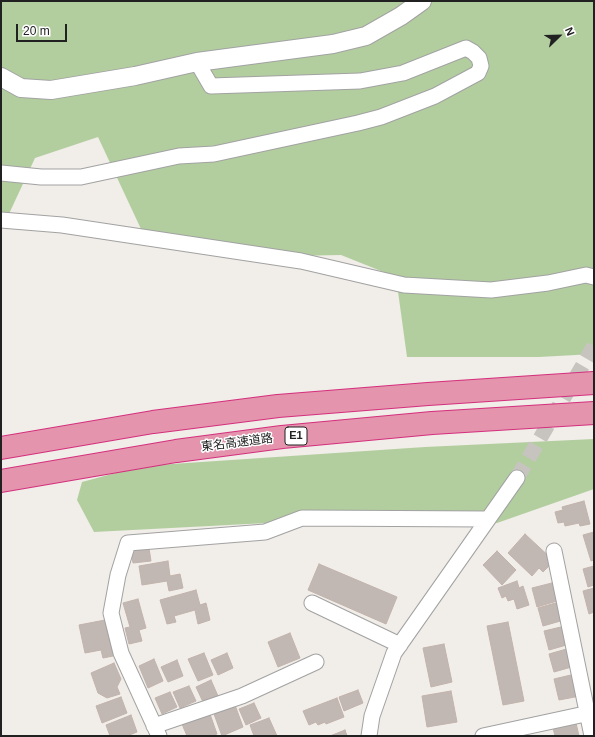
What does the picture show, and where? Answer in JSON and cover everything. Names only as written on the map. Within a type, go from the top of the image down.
[{"type":"highway","points":[[1,448],[153,422],[278,406],[594,383]]},
{"type":"highway","name":"東名高速道路","points":[[1,481],[176,451],[282,437],[432,423],[594,413]]},
{"type":"street","points":[[1,76],[21,88],[50,90],[135,76],[197,62],[333,44],[366,36],[402,16],[422,1]]},
{"type":"street","points":[[1,173],[41,177],[81,177],[179,156],[214,154],[381,118],[435,96],[478,73],[481,66],[479,58],[466,48],[403,73],[360,81],[211,86],[197,62]]},
{"type":"street","points":[[1,220],[62,225],[300,261],[404,285],[491,290],[548,283],[586,275],[594,277]]},
{"type":"street","points":[[369,736],[372,716],[394,653],[517,478]]},
{"type":"street","points":[[316,662],[242,696],[157,731],[121,653],[111,613],[118,575],[128,543],[265,532],[302,518],[488,519]]},
{"type":"street","points":[[554,551],[591,713],[592,736]]},
{"type":"street","points":[[312,603],[400,645]]},
{"type":"street","points":[[483,736],[591,713]]},
{"type":"green space","points":[[1,1],[594,1],[594,354],[539,357],[407,357],[396,277],[341,255],[288,256],[171,249],[141,229],[98,137],[35,158],[1,231]]},
{"type":"green space","points":[[594,439],[594,489],[497,523],[399,510],[267,523],[94,532],[77,500],[82,482],[142,466],[425,447]]},
{"type":"building","points":[[584,501],[590,524],[580,526],[579,523],[565,526],[564,522],[558,523],[555,512],[563,510],[562,507]]},
{"type":"building","points":[[594,532],[594,560],[591,561],[583,535]]},
{"type":"building","points":[[525,534],[554,561],[543,572],[539,568],[532,576],[508,553]]},
{"type":"building","points":[[149,548],[151,561],[133,563],[131,551]]},
{"type":"building","points":[[497,551],[516,570],[502,585],[483,565]]},
{"type":"building","points":[[168,561],[170,576],[180,574],[183,588],[169,591],[167,581],[142,585],[139,566]]},
{"type":"building","points":[[319,564],[397,597],[386,624],[308,590]]},
{"type":"building","points":[[594,566],[594,585],[588,587],[583,569]]},
{"type":"building","points":[[517,581],[519,588],[523,586],[529,605],[517,609],[514,599],[508,601],[506,596],[502,598],[498,588]]},
{"type":"building","points":[[552,583],[557,601],[537,607],[532,588]]},
{"type":"building","points":[[594,588],[594,612],[589,614],[583,591]]},
{"type":"building","points":[[196,590],[200,605],[206,603],[210,620],[198,624],[195,610],[174,616],[176,622],[167,624],[160,600]]},
{"type":"building","points":[[138,599],[146,628],[139,630],[142,641],[129,644],[125,628],[130,627],[123,603]]},
{"type":"building","points":[[559,602],[564,620],[543,626],[538,608]]},
{"type":"building","points":[[105,620],[113,656],[103,658],[101,650],[85,653],[79,625]]},
{"type":"building","points":[[508,622],[524,701],[503,705],[487,626]]},
{"type":"building","points":[[565,626],[570,644],[549,650],[544,631]]},
{"type":"building","points":[[290,633],[300,658],[278,667],[268,642]]},
{"type":"building","points":[[444,644],[452,682],[431,687],[423,648]]},
{"type":"building","points":[[570,648],[575,666],[554,672],[549,654]]},
{"type":"building","points":[[204,653],[213,675],[198,681],[188,659]]},
{"type":"building","points":[[227,653],[233,668],[218,675],[211,660]]},
{"type":"building","points":[[154,659],[163,681],[148,688],[139,666]]},
{"type":"building","points":[[177,660],[183,676],[168,682],[161,667]]},
{"type":"building","points":[[114,663],[121,679],[117,687],[120,694],[107,698],[98,693],[91,673]]},
{"type":"building","points":[[575,674],[580,696],[559,700],[554,679]]},
{"type":"building","points":[[211,680],[218,696],[203,702],[196,687]]},
{"type":"building","points":[[189,686],[196,701],[180,708],[173,692]]},
{"type":"building","points":[[358,690],[363,703],[344,711],[339,697]]},
{"type":"building","points":[[451,691],[457,722],[427,727],[422,696]]},
{"type":"building","points":[[170,692],[177,707],[162,714],[155,698]]},
{"type":"building","points":[[121,697],[127,713],[102,723],[96,706]]},
{"type":"building","points":[[337,698],[344,717],[326,724],[325,722],[318,725],[316,722],[309,725],[303,711]]},
{"type":"building","points":[[254,703],[261,718],[246,725],[239,709]]},
{"type":"building","points":[[235,705],[243,727],[222,736],[214,714]]},
{"type":"building","points":[[210,714],[217,734],[211,736],[187,736],[182,724]]},
{"type":"building","points":[[131,715],[137,732],[127,736],[110,736],[106,725]]},
{"type":"building","points":[[269,718],[277,736],[254,736],[250,725]]},
{"type":"building","points":[[576,723],[579,736],[555,736],[553,728]]},
{"type":"building","points":[[345,730],[347,736],[330,736]]},
{"type":"tunnel","points":[[517,478],[594,346]]}]
